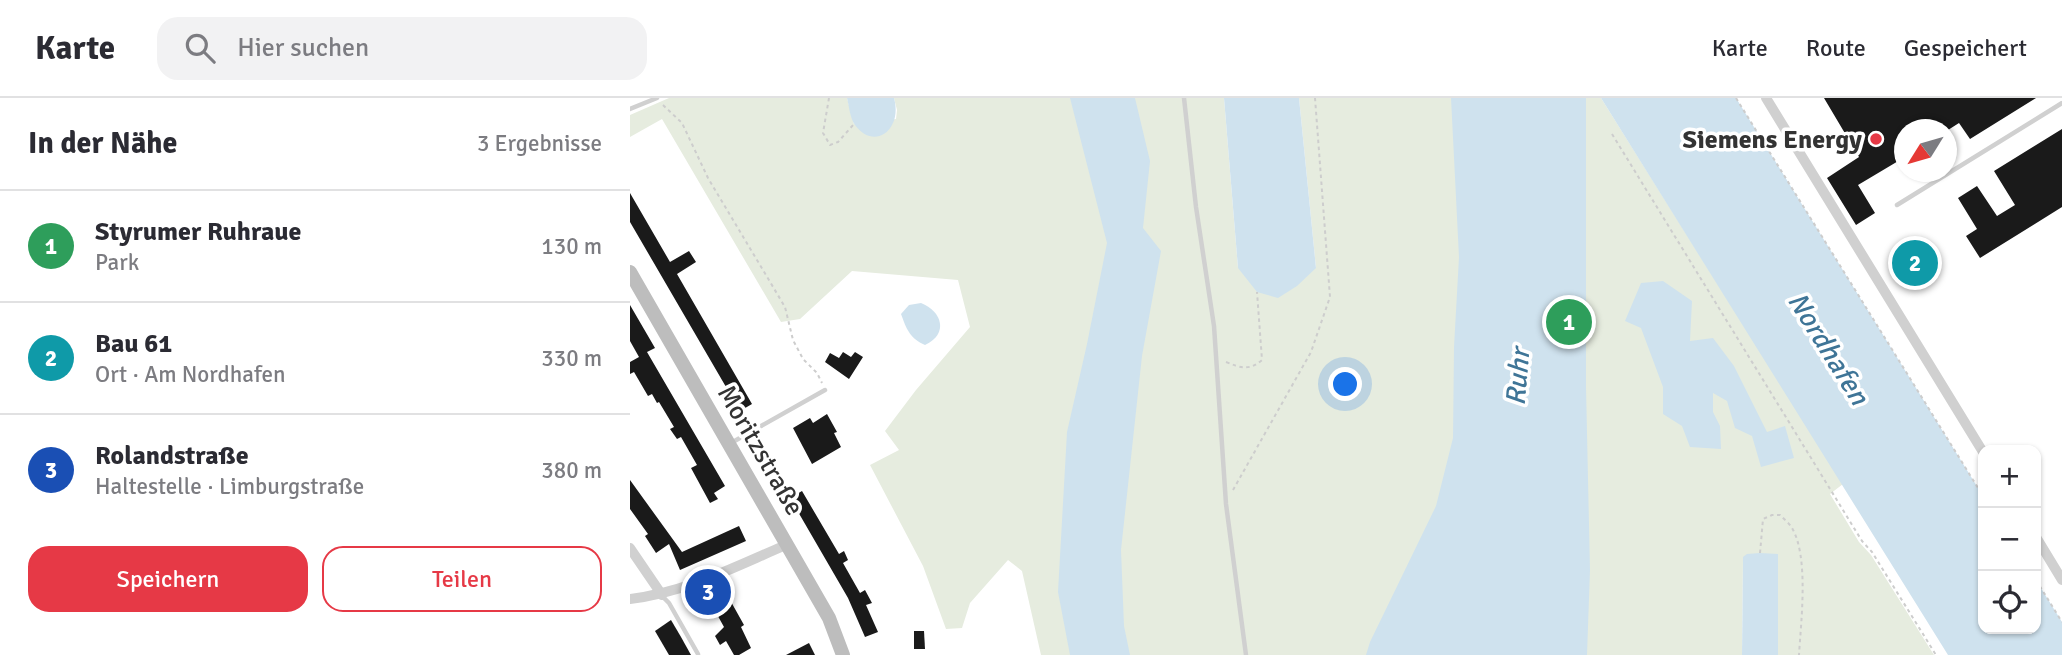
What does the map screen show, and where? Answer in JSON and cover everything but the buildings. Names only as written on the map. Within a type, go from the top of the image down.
[{"type":"main road","name":"Moritzstraße","points":[[630,272],[829,618],[844,655]]},
{"type":"street","points":[[1766,98],[1979,445]]},
{"type":"street","points":[[630,599],[662,595],[692,585],[786,545]]},
{"type":"street","points":[[2041,545],[2061,575]]},
{"type":"street","points":[[630,548],[662,595]]},
{"type":"lane","points":[[630,109],[658,98]]},
{"type":"lane","points":[[1184,98],[1216,357],[1226,504],[1246,655]]},
{"type":"lane","points":[[1897,205],[2062,103]]},
{"type":"lane","points":[[729,443],[825,390]]},
{"type":"lane","points":[[662,595],[698,654]]},
{"type":"path","points":[[658,98],[682,123],[709,178],[785,307],[793,340],[803,359],[817,373],[825,390]]},
{"type":"path","points":[[829,98],[824,134],[830,145],[838,142],[854,124]]},
{"type":"path","points":[[1226,504],[1311,352],[1330,297],[1315,98]]},
{"type":"path","points":[[1736,98],[1978,488]]},
{"type":"path","points":[[1612,134],[1861,541],[1872,552],[1936,655]]},
{"type":"path","points":[[1216,357],[1241,368],[1254,367],[1262,360],[1257,292]]},
{"type":"path","points":[[1760,553],[1763,519],[1780,515],[1791,528],[1800,554],[1802,605],[1799,655]]},
{"type":"path","points":[[2041,588],[2062,622]]},
{"type":"shaded area","points":[[669,98],[847,98],[854,124],[896,119],[894,98],[1224,98],[1238,268],[1316,268],[1299,98],[1576,98],[1586,118],[1586,98],[1601,98],[1843,484],[1830,494],[1934,655],[1778,655],[1778,555],[1743,557],[1742,655],[1041,655],[1022,571],[1008,560],[970,603],[962,628],[946,629],[923,566],[870,465],[899,450],[885,431],[970,327],[958,280],[852,271],[800,319],[781,322],[662,119],[630,137],[630,115]]},
{"type":"water","points":[[847,98],[894,98],[896,109],[891,127],[878,136],[862,133],[853,122]]},
{"type":"water","points":[[1070,98],[1135,98],[1150,161],[1143,228],[1161,251],[1142,356],[1121,550],[1124,626],[1130,655],[1070,655],[1058,592],[1067,432],[1107,243]]},
{"type":"water","points":[[1224,98],[1299,98],[1316,268],[1297,286],[1278,298],[1257,292],[1238,268]]},
{"type":"water","name":"Ruhr","points":[[1451,98],[1586,98],[1586,387],[1590,570],[1587,655],[1366,655],[1436,506],[1453,438],[1459,257]]},
{"type":"water","name":"Nordhafen","points":[[1601,98],[1736,98],[1978,488],[1978,634],[2041,634],[2041,588],[2062,622],[2062,655],[1948,655]]},
{"type":"water","points":[[1663,281],[1692,301],[1690,341],[1713,338],[1734,366],[1767,432],[1785,426],[1794,458],[1761,467],[1752,436],[1735,428],[1727,401],[1713,393],[1713,412],[1720,426],[1721,449],[1690,447],[1682,426],[1663,414],[1663,387],[1641,328],[1625,321],[1641,283]]},
{"type":"water","points":[[921,303],[934,311],[940,323],[937,335],[925,345],[912,336],[901,314],[909,305]]},
{"type":"water","points":[[1760,553],[1778,554],[1778,655],[1742,655],[1743,557]]},
{"type":"place","name":"Siemens Energy","points":[[1876,139]]},
{"type":"place","name":"Bau 61","points":[[1915,263]]},
{"type":"place","name":"Styrumer Ruhraue","points":[[1569,322]]},
{"type":"place","name":"Rolandstraße","points":[[708,592]]}]
